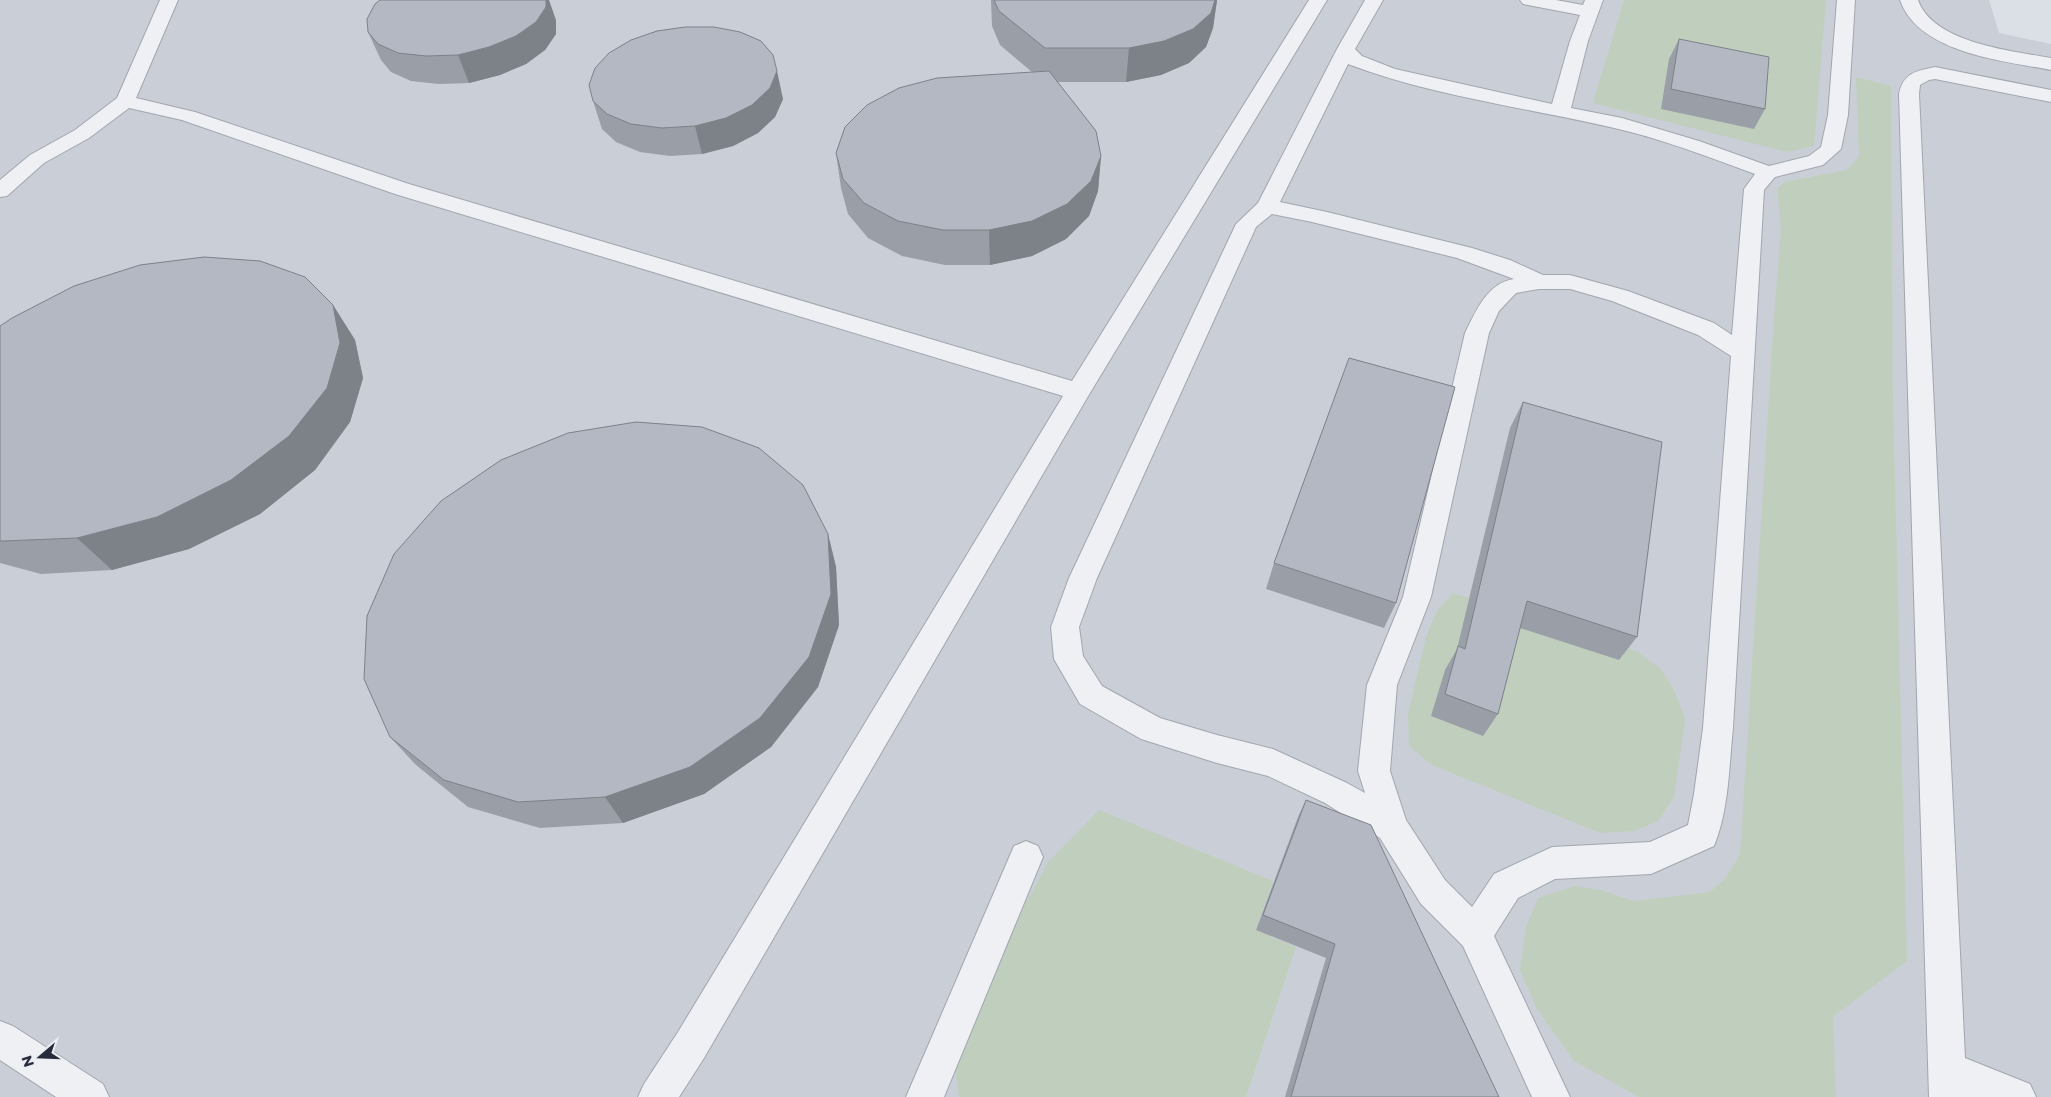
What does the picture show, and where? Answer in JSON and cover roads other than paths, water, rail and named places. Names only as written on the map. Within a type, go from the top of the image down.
[{"type":"lane","points":[[0,191],[37,159],[82,134],[125,101],[169,0]]},
{"type":"lane","points":[[657,1097],[696,1037],[1078,392],[1318,0]]},
{"type":"lane","points":[[1374,0],[1346,49],[1267,207],[1247,224],[1083,578],[1066,627],[1069,659],[1091,695],[1152,729],[1217,749],[1272,763],[1336,794],[1392,827]]},
{"type":"lane","points":[[1529,0],[1592,6],[1560,112]]},
{"type":"lane","points":[[1346,49],[1355,60],[1389,73],[1560,112],[1615,122],[1692,145],[1768,172],[1816,161],[1831,149],[1838,115],[1846,0]]},
{"type":"lane","points":[[1909,0],[1914,13],[1930,28],[1953,40],[1987,51],[2051,64]]},
{"type":"lane","points":[[2017,1097],[1947,1083],[1909,94],[1911,84],[1923,75],[1935,73],[2051,96]]},
{"type":"lane","points":[[125,101],[188,116],[402,189],[1078,392]]},
{"type":"lane","points":[[1475,934],[1506,886],[1552,863],[1651,858],[1702,835],[1710,794],[1718,728],[1754,189],[1768,172]]},
{"type":"lane","points":[[1267,207],[1318,215],[1471,255],[1518,270],[1539,282]]},
{"type":"lane","points":[[1551,1097],[1475,934],[1433,892],[1392,827],[1374,771],[1382,686],[1417,597],[1478,334],[1489,307],[1509,287],[1539,282],[1570,282],[1620,296],[1706,329],[1743,353]]},
{"type":"lane","points":[[925,1097],[1026,857]]},
{"type":"lane","points":[[0,1039],[90,1097]]}]
